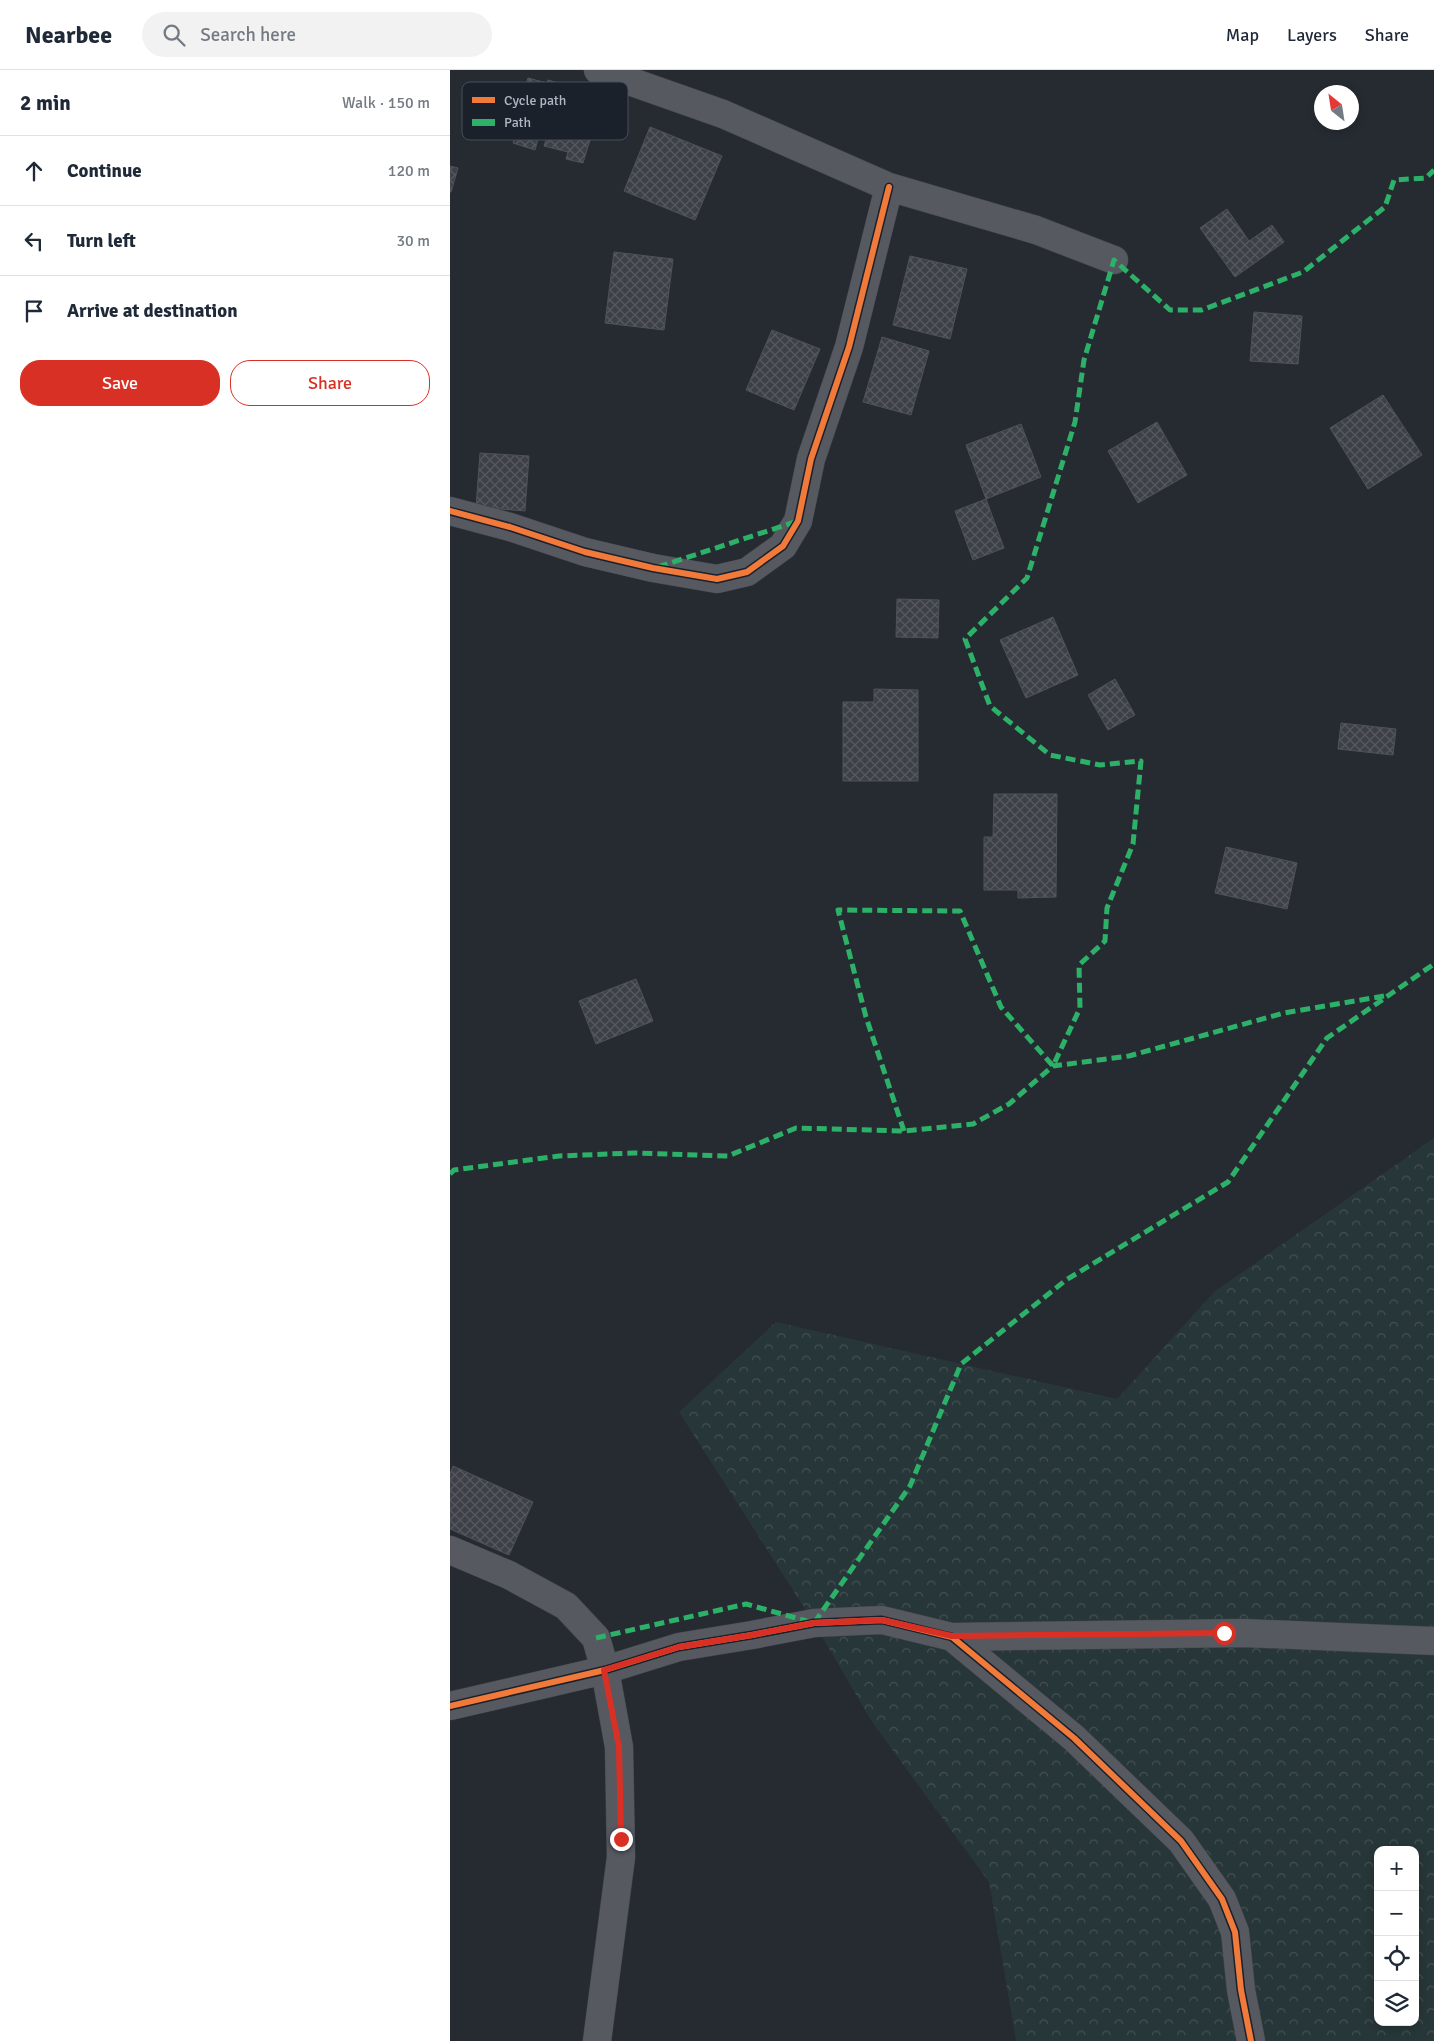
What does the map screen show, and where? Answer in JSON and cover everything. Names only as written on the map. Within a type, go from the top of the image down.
[{"type":"street","points":[[598,70],[723,114],[889,187],[1036,230],[1114,260]]},
{"type":"street","points":[[450,511],[510,527],[585,552],[653,568],[716,579],[747,572],[783,546],[798,521],[811,459],[849,347],[889,187]]},
{"type":"street","points":[[450,1550],[509,1575],[566,1606],[596,1638],[619,1747],[622,1858],[597,2041]]},
{"type":"street","points":[[450,1706],[604,1670],[679,1647],[814,1623],[882,1620],[952,1636],[1244,1633],[1434,1641]]},
{"type":"street","points":[[952,1636],[1074,1738],[1181,1841],[1222,1899],[1235,1932],[1241,1990],[1251,2041]]},
{"type":"green space","points":[[1434,1138],[1434,2041],[1016,2041],[989,1882],[872,1722],[814,1623],[679,1412],[776,1322],[1117,1399],[1214,1292]]},
{"type":"building","points":[[528,78],[543,82],[527,82]]},
{"type":"building","points":[[650,127],[722,156],[695,220],[624,191]]},
{"type":"building","points":[[514,140],[538,140],[535,150],[513,143]]},
{"type":"building","points":[[546,140],[590,140],[583,163],[566,159],[568,152],[544,146]]},
{"type":"building","points":[[450,166],[458,168],[451,192],[450,192]]},
{"type":"building","points":[[1227,209],[1249,241],[1272,225],[1284,242],[1235,277],[1200,228]]},
{"type":"building","points":[[614,252],[673,259],[664,330],[605,323]]},
{"type":"building","points":[[910,256],[967,269],[950,339],[893,325]]},
{"type":"building","points":[[1254,312],[1302,316],[1298,364],[1250,361]]},
{"type":"building","points":[[772,330],[820,349],[794,410],[746,390]]},
{"type":"building","points":[[882,337],[929,351],[911,415],[863,402]]},
{"type":"building","points":[[1383,395],[1422,455],[1368,489],[1330,428]]},
{"type":"building","points":[[1157,422],[1187,475],[1138,503],[1108,451]]},
{"type":"building","points":[[1021,424],[1041,477],[986,499],[966,445]]},
{"type":"building","points":[[480,453],[529,456],[525,511],[476,507]]},
{"type":"building","points":[[986,499],[1004,548],[973,560],[955,511]]},
{"type":"building","points":[[897,599],[939,600],[938,638],[896,637]]},
{"type":"building","points":[[1053,617],[1078,675],[1026,698],[1000,640]]},
{"type":"building","points":[[1115,679],[1135,715],[1108,730],[1088,695]]},
{"type":"building","points":[[874,689],[918,690],[918,781],[843,781],[843,702],[874,702]]},
{"type":"building","points":[[1341,723],[1396,729],[1393,755],[1338,749]]},
{"type":"building","points":[[994,794],[1057,794],[1056,897],[1018,898],[1018,890],[984,890],[984,837],[993,837]]},
{"type":"building","points":[[1226,847],[1297,863],[1287,909],[1215,893]]},
{"type":"building","points":[[636,979],[653,1021],[596,1044],[579,1001]]},
{"type":"building","points":[[453,1466],[533,1502],[509,1555],[450,1529],[450,1474]]},
{"type":"marked path","points":[[904,1131],[866,1017],[838,910],[960,911],[1001,1007],[1053,1066],[1080,1008],[1079,965],[1105,941],[1107,908],[1133,844],[1141,761],[1100,765],[1050,755],[990,706],[965,639],[1027,578],[1075,422],[1084,360],[1114,260],[1170,310],[1202,310],[1303,272],[1385,207],[1394,180],[1426,178],[1434,170]]},
{"type":"marked path","points":[[658,567],[798,521]]},
{"type":"marked path","points":[[596,1638],[746,1604],[814,1623],[910,1486],[961,1364],[1066,1280],[1228,1182],[1327,1038],[1434,964]]},
{"type":"marked path","points":[[450,1174],[454,1170],[559,1156],[634,1153],[728,1156],[796,1128],[904,1131],[973,1124],[1009,1104],[1053,1066],[1129,1056],[1284,1013],[1384,996]]},
{"type":"cycle path","points":[[450,511],[510,527],[585,552],[653,568],[717,579],[747,572],[783,546],[798,521],[811,459],[849,347],[889,187]]},
{"type":"cycle path","points":[[450,1706],[605,1670],[679,1647],[814,1623],[882,1620],[952,1637],[1074,1738],[1181,1841],[1222,1899],[1235,1932],[1241,1990],[1251,2041]]},
{"type":"route","points":[[621,1839],[619,1747],[604,1670],[679,1647],[814,1623],[882,1620],[952,1636],[1224,1633]]}]
